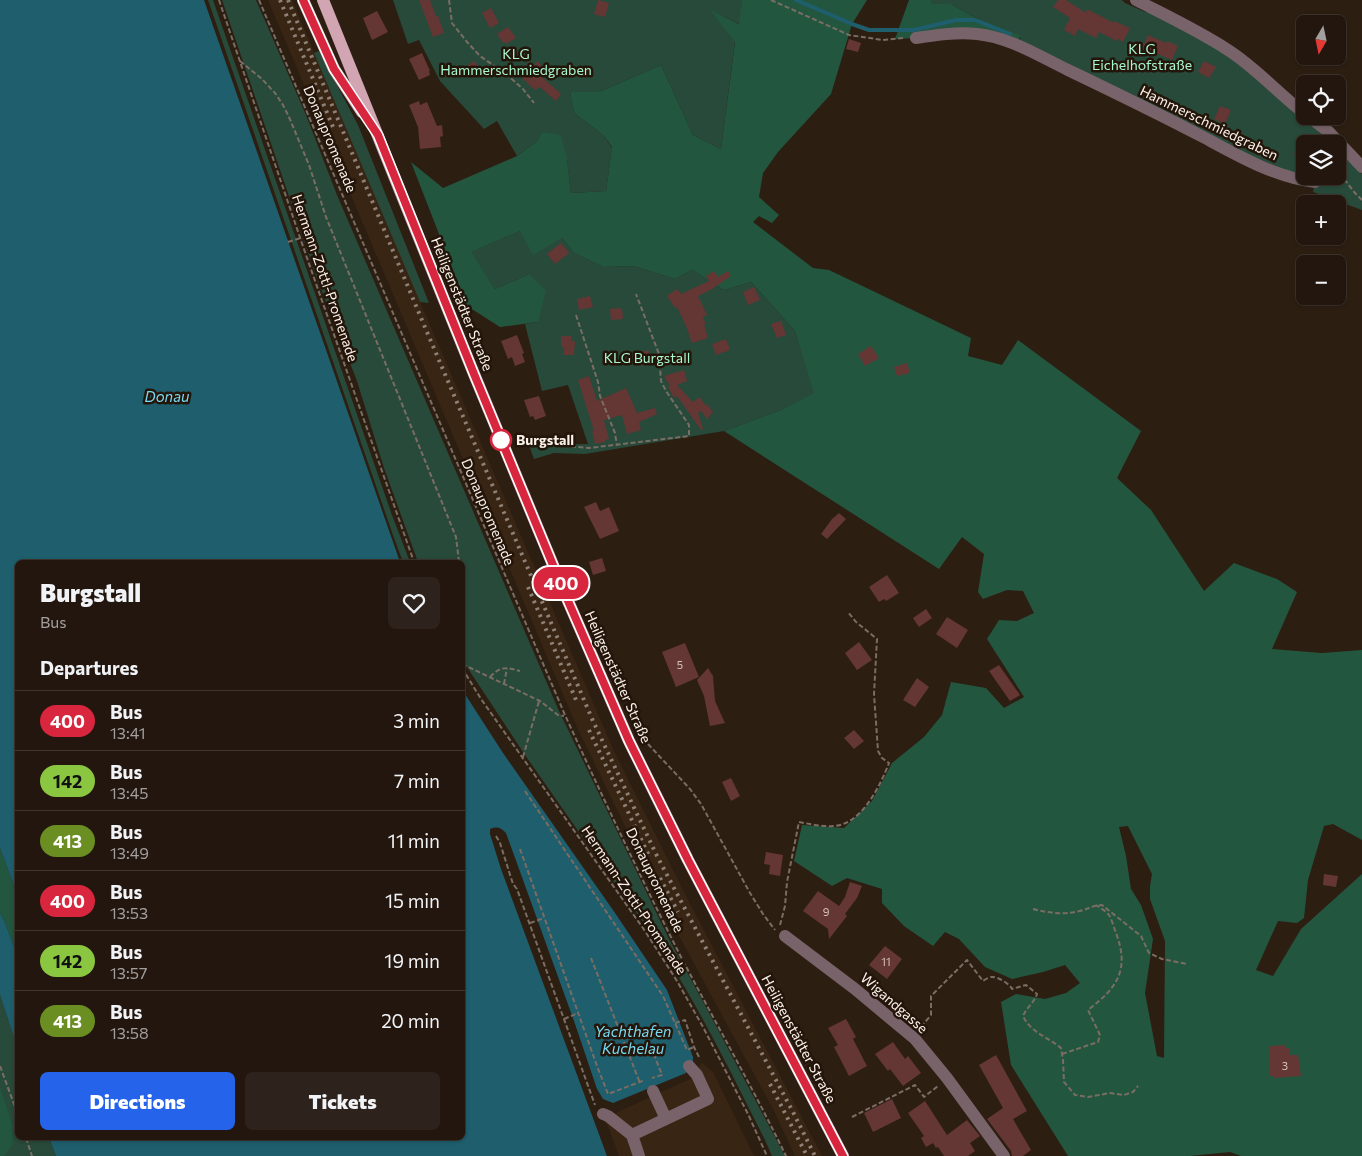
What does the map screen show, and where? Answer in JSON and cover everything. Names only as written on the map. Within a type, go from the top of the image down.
[{"type":"main road","points":[[303,0],[334,69],[378,135]]},
{"type":"main road","name":"Heiligenstädter Straße","points":[[323,0],[472,369],[565,594],[629,741],[688,860],[843,1156]]},
{"type":"street","points":[[1136,0],[1229,50],[1296,107]]},
{"type":"street","name":"Hammerschmiedgraben","points":[[916,38],[948,33],[977,34],[1016,44],[1230,152],[1296,179]]},
{"type":"street","points":[[1319,125],[1331,135]]},
{"type":"street","points":[[1346,151],[1362,167]]},
{"type":"street","name":"Wigandgasse","points":[[782,930],[915,1039],[947,1078],[1004,1156]]},
{"type":"street","points":[[632,1135],[708,1099],[693,1070]]},
{"type":"street","points":[[653,1091],[666,1119]]},
{"type":"street","points":[[603,1114],[632,1135],[639,1156]]},
{"type":"path","name":"Hermann-Zottl-Promenade","points":[[219,0],[413,560]]},
{"type":"path","name":"Donaupromenade","points":[[259,0],[565,715],[659,913],[761,1103],[786,1156]]},
{"type":"path","points":[[449,0],[452,23],[480,56],[506,74],[523,89],[534,103]]},
{"type":"path","points":[[771,0],[848,35],[883,40],[916,38]]},
{"type":"path","points":[[239,60],[275,92],[289,117],[309,165],[334,236],[456,537],[459,560]]},
{"type":"path","points":[[1346,180],[1362,200]]},
{"type":"path","points":[[288,242],[301,238]]},
{"type":"path","points":[[526,444],[588,448],[689,436],[688,425],[661,381],[659,354],[636,294]]},
{"type":"path","points":[[576,314],[598,382],[600,396],[615,433],[617,446]]},
{"type":"path","points":[[648,744],[690,789],[701,804],[737,871],[763,914],[778,934],[782,930],[787,882],[799,822],[834,826],[846,823],[872,799],[888,763],[878,751],[874,694],[877,639],[856,622],[848,612]]},
{"type":"path","points":[[465,665],[540,701],[558,715],[565,715]]},
{"type":"path","points":[[490,677],[497,670],[503,668],[520,671]]},
{"type":"path","points":[[504,684],[507,668]]},
{"type":"path","name":"Hermann-Zottl-Promenade","points":[[465,673],[645,931],[677,981],[744,1105],[767,1156]]},
{"type":"path","points":[[523,757],[540,701]]},
{"type":"path","points":[[525,791],[658,988],[687,1050],[694,1047]]},
{"type":"path","points":[[496,836],[530,923],[596,1106],[599,1112],[603,1114]]},
{"type":"path","points":[[520,849],[608,1094],[662,1075],[651,1047]]},
{"type":"path","points":[[1062,1054],[1098,1042],[1100,1035],[1088,1010],[1104,998],[1120,974],[1122,954],[1118,940],[1108,914],[1096,905]]},
{"type":"path","points":[[1033,909],[1046,913],[1065,914],[1102,905],[1141,936],[1150,954],[1162,959],[1187,964]]},
{"type":"path","points":[[530,923],[544,918]]},
{"type":"path","points":[[591,958],[640,1082]]},
{"type":"path","points":[[920,1027],[931,1016],[931,996],[967,960],[983,981],[994,977],[1010,984],[1012,989],[1026,985],[1037,994],[1024,1016],[1026,1022],[1061,1048],[1064,1082],[1075,1095],[1088,1097],[1110,1093],[1124,1095],[1133,1092],[1138,1086]]},
{"type":"path","points":[[564,1018],[578,1013]]},
{"type":"path","points":[[675,1024],[685,1020],[694,1047],[702,1063],[693,1070]]},
{"type":"path","points":[[0,1066],[15,1107]]},
{"type":"path","points":[[852,1117],[915,1085],[924,1097],[939,1084]]},
{"type":"path","points":[[27,1140],[32,1156]]},
{"type":"shaded area","points":[[268,0],[292,0],[614,751],[686,896],[822,1156],[795,1156],[774,1111],[671,921],[577,727]]},
{"type":"shaded area","points":[[702,1063],[713,1072],[754,1156],[619,1156],[605,1118],[690,1079]]},
{"type":"green space","points":[[208,0],[213,0],[409,560],[402,560]]},
{"type":"green space","points":[[222,0],[256,0],[306,115],[337,195],[559,711],[669,939],[785,1156],[772,1156],[699,1012],[662,950],[525,755],[465,664],[465,560],[417,560],[384,468],[357,381],[319,284]]},
{"type":"green space","name":"KLG Hammerschmiedgraben","points":[[393,0],[742,0],[740,24],[710,10],[735,41],[721,149],[693,135],[661,65],[599,92],[570,92],[574,113],[603,135],[612,148],[606,191],[571,193],[567,160],[542,132],[537,141],[517,156],[497,121],[484,129],[440,81],[419,40],[408,44]]},
{"type":"green space","points":[[742,0],[867,0],[852,24],[831,94],[778,152],[763,173],[759,197],[779,215],[772,223],[759,216],[753,222],[813,268],[829,270],[971,338],[968,356],[1002,365],[1018,340],[1141,431],[1117,478],[1151,510],[1204,591],[1234,563],[1277,579],[1297,592],[1272,649],[1322,653],[1362,650],[1362,840],[1333,824],[1324,826],[1308,880],[1304,918],[1297,923],[1278,921],[1256,970],[1273,976],[1301,929],[1362,874],[1362,1156],[1241,1156],[1230,1152],[1190,1156],[1068,1156],[1011,1065],[1001,1002],[1016,994],[1045,999],[1066,993],[1080,983],[1065,965],[1012,979],[985,967],[959,939],[945,932],[933,946],[904,926],[882,903],[882,889],[847,878],[832,886],[794,861],[802,825],[844,828],[872,801],[892,763],[924,737],[942,715],[951,682],[986,688],[1004,708],[1024,697],[987,639],[999,620],[1017,621],[1034,613],[1023,591],[1007,590],[983,599],[978,592],[984,554],[962,537],[939,569],[724,431],[781,410],[814,393],[795,331],[751,282],[724,290],[692,270],[675,279],[634,266],[603,267],[574,253],[562,238],[533,255],[520,231],[471,252],[495,289],[529,274],[546,291],[538,322],[500,327],[467,306],[411,162],[443,188],[517,156],[537,141],[542,132],[561,135],[567,159],[571,193],[606,191],[612,147],[603,135],[574,113],[570,92],[599,92],[661,65],[693,135],[721,149],[735,42],[709,9],[739,24]],"holes":[[[1128,826],[1152,874],[1150,899],[1165,941],[1164,1058],[1157,1056],[1145,993],[1153,939],[1141,905],[1131,889],[1119,827]]]},
{"type":"green space","points":[[909,0],[931,0],[931,4],[951,4],[974,17],[1021,36],[1016,44],[998,38],[895,39]]},
{"type":"green space","name":"KLG Eichelhofstraße","points":[[931,0],[1122,0],[1145,12],[1148,10],[1226,53],[1296,112],[1296,125],[1311,125],[1323,135],[1296,135],[1296,179],[1016,44],[1021,37],[974,17],[951,4],[931,4]]},
{"type":"green space","points":[[319,51],[358,125],[429,303],[420,302],[314,53]]},
{"type":"green space","name":"KLG Eichelhofstraße","points":[[1347,157],[1362,174],[1362,210],[1346,204],[1346,195],[1321,195],[1313,192],[1315,185],[1346,185]]},
{"type":"green space","name":"KLG Burgstall","points":[[520,231],[562,238],[574,253],[603,267],[634,266],[675,279],[692,270],[724,290],[751,282],[795,331],[815,393],[781,410],[724,431],[585,454],[554,453],[534,459],[529,445],[588,444],[568,385],[542,391],[525,324],[538,322],[529,274],[495,289],[470,252]]},
{"type":"green space","points":[[0,848],[15,889],[15,949],[0,913]]},
{"type":"green space","points":[[0,995],[15,1041],[15,1140],[50,1140],[56,1156],[0,1156]]},
{"type":"green space","points":[[0,1088],[12,1123],[13,1144],[4,1156],[0,1156]]},
{"type":"water","name":"Donau","points":[[0,0],[204,0],[399,560],[15,560],[15,889],[0,848]]},
{"type":"water","name":"Yachthafen Kuchelau","points":[[465,694],[503,753],[667,990],[693,1057],[693,1065],[689,1066],[686,1073],[613,1103],[603,1099],[597,1089],[506,833],[501,829],[495,828],[490,829],[490,834],[501,869],[607,1156],[56,1156],[50,1140],[465,1140]]},
{"type":"water","points":[[0,913],[15,949],[15,1041],[0,995]]},
{"type":"building","points":[[419,0],[430,0],[444,33],[433,37]]},
{"type":"building","points":[[598,0],[609,3],[605,17],[594,14]]},
{"type":"building","points":[[1058,0],[1066,0],[1086,13],[1087,9],[1114,23],[1114,21],[1130,28],[1123,42],[1099,32],[1096,38],[1078,29],[1075,36],[1064,30],[1070,18],[1053,7]]},
{"type":"building","points":[[491,8],[499,23],[490,28],[482,13]]},
{"type":"building","points":[[377,11],[388,32],[372,40],[363,18]]},
{"type":"building","points":[[508,27],[516,38],[506,44],[505,42],[503,43],[497,34]]},
{"type":"building","points":[[1148,35],[1178,46],[1172,60],[1142,49]]},
{"type":"building","points":[[849,39],[861,43],[858,52],[846,49]]},
{"type":"building","points":[[422,53],[430,75],[419,80],[409,59]]},
{"type":"building","points":[[474,61],[482,71],[473,78],[465,67]]},
{"type":"building","points":[[538,61],[547,74],[543,78],[561,94],[556,101],[540,87],[535,90],[522,78],[526,73],[523,70],[529,62],[533,66]]},
{"type":"building","points":[[1204,61],[1216,67],[1209,78],[1198,72]]},
{"type":"building","points":[[419,101],[420,105],[427,102],[437,126],[442,125],[441,147],[420,149],[418,127],[409,105]]},
{"type":"building","points":[[1220,106],[1231,110],[1225,124],[1214,119]]},
{"type":"building","points":[[561,243],[569,253],[555,264],[547,254]]},
{"type":"building","points":[[714,271],[718,277],[728,271],[731,276],[698,296],[707,315],[703,317],[708,338],[692,343],[677,307],[675,308],[667,296],[677,289],[681,294],[709,281],[706,276]]},
{"type":"building","points":[[754,287],[760,300],[748,305],[743,292]]},
{"type":"building","points":[[590,296],[593,307],[579,310],[577,299]]},
{"type":"building","points":[[622,308],[623,319],[611,320],[610,309]]},
{"type":"building","points":[[781,321],[786,335],[777,338],[771,324]]},
{"type":"building","points":[[517,335],[524,353],[522,354],[525,362],[515,366],[512,357],[508,359],[501,341]]},
{"type":"building","points":[[561,336],[571,336],[571,341],[575,341],[574,355],[563,355],[564,347],[561,347]]},
{"type":"building","points":[[726,339],[730,350],[716,355],[712,344]]},
{"type":"building","points":[[871,346],[879,358],[865,366],[858,354]]},
{"type":"building","points":[[648,350],[652,362],[641,366],[637,354]]},
{"type":"building","points":[[907,363],[910,373],[897,376],[894,367]]},
{"type":"building","points":[[684,370],[687,381],[677,385],[693,402],[700,397],[713,412],[707,419],[701,411],[698,413],[703,429],[701,430],[677,396],[674,398],[664,376]]},
{"type":"building","points":[[589,376],[597,401],[626,388],[637,413],[655,408],[657,414],[639,422],[641,430],[627,434],[622,415],[604,420],[609,439],[595,444],[592,431],[594,431],[578,380]]},
{"type":"building","points":[[539,396],[546,416],[535,420],[533,416],[530,417],[524,400]]},
{"type":"building","points":[[596,502],[600,511],[609,507],[619,531],[600,539],[584,507]]},
{"type":"building","points":[[839,513],[846,519],[827,539],[821,534]]},
{"type":"building","points":[[602,558],[606,571],[593,575],[589,562]]},
{"type":"building","points":[[887,575],[899,593],[886,601],[884,599],[879,602],[869,587]]},
{"type":"building","points":[[926,609],[932,618],[919,627],[913,618]]},
{"type":"building","points":[[947,617],[968,630],[957,648],[936,634]]},
{"type":"building","points":[[859,642],[872,660],[857,670],[845,653]]},
{"type":"building","points":[[685,643],[699,677],[676,687],[662,652]]},
{"type":"building","points":[[999,665],[1020,695],[1010,701],[989,671]]},
{"type":"building","points":[[708,668],[713,676],[715,701],[725,723],[710,726],[704,696],[697,680]]},
{"type":"building","points":[[917,678],[929,687],[915,707],[903,700]]},
{"type":"building","points":[[854,730],[864,741],[854,749],[844,738]]},
{"type":"building","points":[[731,778],[740,796],[731,801],[722,782]]},
{"type":"building","points":[[766,852],[783,855],[780,876],[769,874],[770,865],[764,864]]},
{"type":"building","points":[[1324,874],[1338,876],[1336,887],[1323,885]]},
{"type":"building","points":[[850,882],[862,886],[857,898],[845,914],[847,916],[829,939],[828,929],[803,911],[818,891],[839,906],[845,897]]},
{"type":"building","points":[[885,946],[902,959],[887,979],[869,965]]},
{"type":"building","points":[[846,1019],[856,1037],[853,1039],[867,1066],[849,1076],[834,1047],[838,1045],[828,1028]]},
{"type":"building","points":[[893,1042],[905,1059],[908,1056],[921,1073],[903,1086],[875,1054]]},
{"type":"building","points":[[1286,1045],[1286,1048],[1290,1048],[1290,1055],[1298,1055],[1301,1076],[1274,1078],[1274,1076],[1270,1076],[1269,1046]]},
{"type":"building","points":[[996,1055],[1027,1111],[1013,1119],[1031,1150],[1023,1156],[1012,1156],[1011,1151],[987,1119],[1003,1108],[979,1065]]},
{"type":"building","points":[[892,1099],[901,1118],[873,1132],[864,1113]]},
{"type":"building","points":[[925,1101],[947,1135],[967,1120],[980,1136],[970,1143],[975,1151],[968,1156],[944,1156],[933,1143],[926,1147],[921,1138],[924,1136],[908,1113]]},
{"type":"waterway","points":[[796,0],[869,30],[914,30],[956,20],[975,20],[1010,34]]},
{"type":"railway","points":[[280,0],[333,127]]},
{"type":"railway","points":[[288,0],[593,721],[657,856],[815,1156]]},
{"type":"railway","points":[[528,587],[576,700]]},
{"type":"railway","points":[[589,730],[650,858]]},
{"type":"railway","points":[[660,878],[678,912]]},
{"type":"railway","points":[[770,1084],[807,1156]]},
{"type":"bus line","name":"400","points":[[303,0],[334,69],[378,135],[565,594],[629,741],[688,860],[843,1156]]},
{"type":"place","name":"Burgstall","points":[[501,440]]}]
